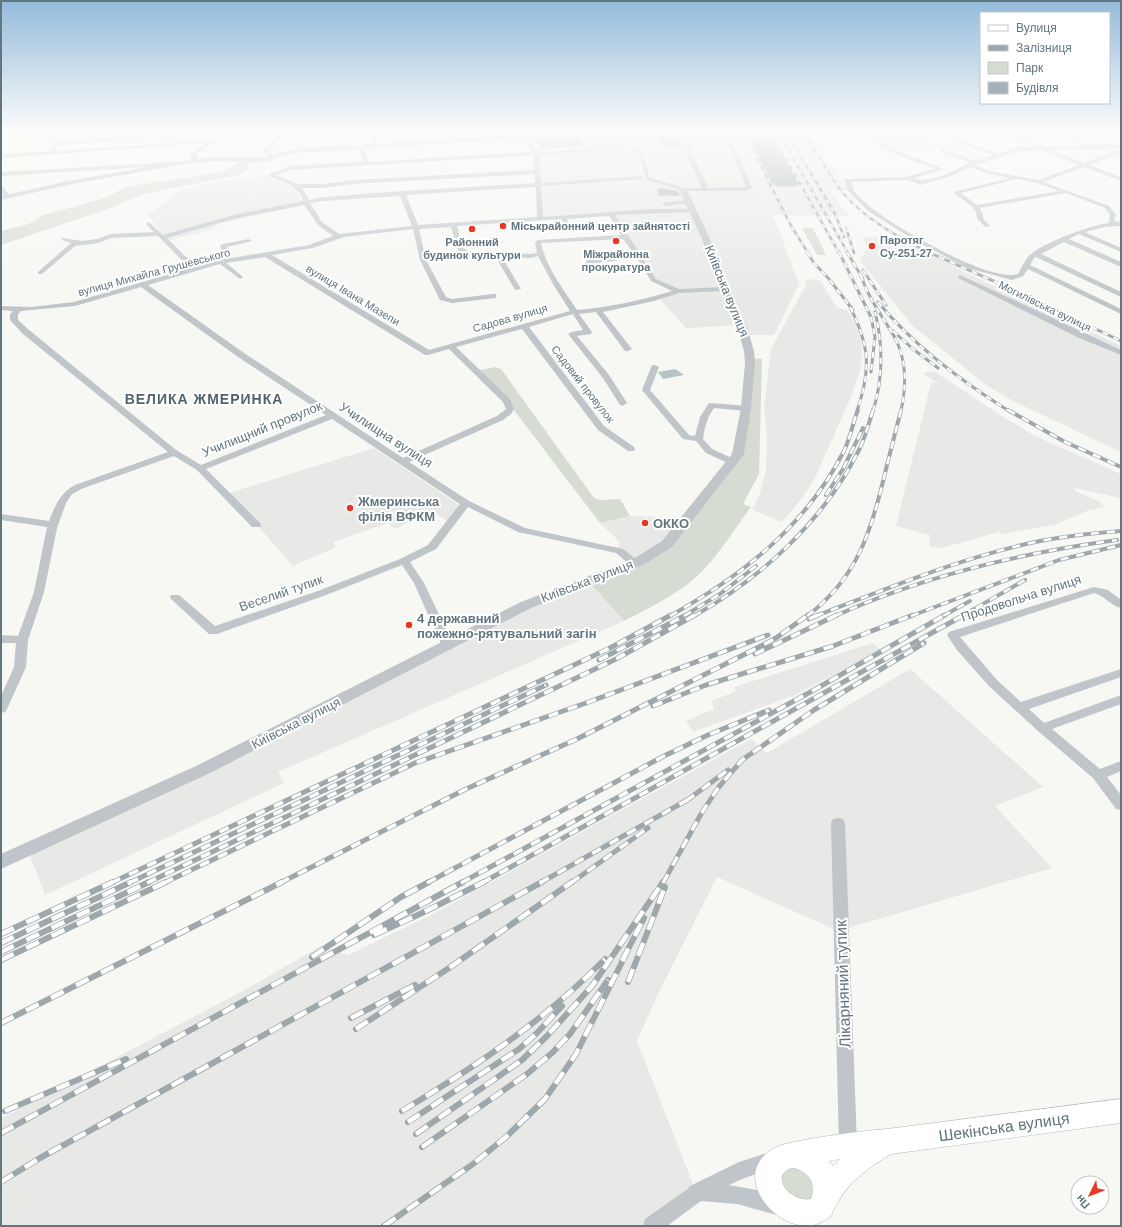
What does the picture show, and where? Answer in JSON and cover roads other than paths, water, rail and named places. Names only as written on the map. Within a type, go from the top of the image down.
[{"type":"main road","name":"Шекінська вулиця","points":[[787,1157],[848,1145],[887,1142],[1121,1111]]},
{"type":"main road","name":"Шекінська вулиця","points":[[822,1209],[839,1177],[853,1163],[887,1142]]},
{"type":"main road","points":[[787,1157],[808,1160],[818,1168],[824,1178],[822,1209],[809,1216],[786,1215],[770,1192],[768,1184],[771,1169],[787,1157]]},
{"type":"street","points":[[1,187],[4,197],[46,187]]},
{"type":"street","points":[[299,187],[305,195],[308,205],[316,218],[329,232],[336,236]]},
{"type":"street","points":[[395,187],[400,193],[416,226],[423,260],[443,298],[452,302],[493,296]]},
{"type":"street","points":[[40,273],[73,244],[98,241],[110,236],[161,236],[233,217],[307,202],[400,193],[499,187]]},
{"type":"street","points":[[538,187],[540,219]]},
{"type":"street","points":[[678,187],[683,190],[706,190],[747,189],[749,187]]},
{"type":"street","points":[[851,187],[850,190],[870,210],[916,238],[969,267],[1012,278],[1021,275],[1031,257],[1064,239],[1079,232],[1118,224]]},
{"type":"street","points":[[977,187],[956,192],[976,207],[980,214],[980,218],[987,226]]},
{"type":"street","points":[[1052,187],[1107,207],[1113,215],[1111,222],[1118,224]]},
{"type":"street","name":"Київська вулиця","points":[[1,862],[202,770],[530,603],[634,563],[657,552],[671,540],[738,454],[746,408],[750,363],[749,351],[742,327],[724,289],[706,239],[683,190]]},
{"type":"street","points":[[976,207],[1065,192]]},
{"type":"street","name":"вулиця Михайла Грушевського","points":[[1,308],[48,308],[75,304],[229,260],[311,247],[336,236],[416,226],[661,211],[690,206]]},
{"type":"street","points":[[611,214],[653,280],[678,291]]},
{"type":"street","points":[[563,217],[569,229],[618,225]]},
{"type":"street","points":[[149,224],[195,269]]},
{"type":"street","points":[[453,224],[462,252],[531,256],[540,254]]},
{"type":"street","points":[[1079,232],[1121,250]]},
{"type":"street","points":[[623,403],[606,376],[572,334],[588,332],[548,272],[540,254],[538,242],[625,237]]},
{"type":"street","points":[[64,239],[82,243]]},
{"type":"street","points":[[1064,239],[1121,265]]},
{"type":"street","points":[[229,260],[223,246],[249,241]]},
{"type":"street","points":[[1036,254],[1121,295]]},
{"type":"street","name":"вулиця Івана Мазепи","points":[[266,255],[428,353]]},
{"type":"street","points":[[498,255],[517,289]]},
{"type":"street","points":[[588,262],[639,256]]},
{"type":"street","points":[[221,262],[240,277]]},
{"type":"street","points":[[1026,266],[1121,312]]},
{"type":"street","name":"Могилівська вулиця","points":[[960,277],[1080,335],[1121,353]]},
{"type":"street","name":"Училищна вулиця","points":[[142,285],[210,334],[466,503],[522,530],[620,551],[634,563]]},
{"type":"street","name":"Садова вулиця","points":[[428,353],[574,312],[599,311],[654,300],[678,291],[724,289]]},
{"type":"street","name":"Училищний провулок","points":[[19,309],[14,314],[14,320],[26,332],[174,452],[200,468],[256,525]]},
{"type":"street","points":[[599,311],[628,349]]},
{"type":"street","name":"Садовий провулок","points":[[525,326],[601,428],[631,449]]},
{"type":"street","points":[[403,461],[500,418],[508,412],[510,408],[510,404],[450,346]]},
{"type":"street","points":[[655,367],[646,390],[686,437],[699,439],[709,451],[733,462]]},
{"type":"street","points":[[699,439],[704,414],[712,405],[746,408]]},
{"type":"street","name":"Училищний провулок","points":[[200,468],[333,415]]},
{"type":"street","points":[[1,709],[20,667],[22,640],[39,592],[54,525],[61,503],[69,492],[174,452]]},
{"type":"street","points":[[448,646],[419,582],[404,561],[432,546],[466,503]]},
{"type":"street","points":[[1,517],[54,525]]},
{"type":"street","name":"Веселий тупик","points":[[175,597],[213,631],[322,593],[404,561]]},
{"type":"street","name":"Продовольча вулиця","points":[[1020,707],[993,683],[961,647],[953,635],[1091,591],[1099,591],[1107,594],[1121,605]]},
{"type":"street","points":[[1,640],[22,640]]},
{"type":"street","points":[[1121,673],[1020,707],[1042,728],[1098,775],[1121,806]]},
{"type":"street","points":[[1042,728],[1121,699]]},
{"type":"street","points":[[1098,775],[1121,766]]},
{"type":"street","name":"Лікарняний тупик","points":[[838,823],[848,1145]]},
{"type":"street","name":"Шекінська вулиця","points":[[652,1226],[696,1192],[716,1180],[758,1164],[787,1157]]},
{"type":"street","points":[[696,1192],[738,1194],[786,1215]]},
{"type":"railway","points":[[772,187],[790,224],[808,253]]},
{"type":"railway","points":[[802,187],[839,253]]},
{"type":"railway","points":[[810,187],[848,253]]},
{"type":"railway","points":[[819,187],[835,214],[844,237]]},
{"type":"railway","points":[[838,187],[862,212],[884,228],[929,252]]},
{"type":"railway","points":[[846,228],[854,253]]},
{"type":"railway","points":[[807,252],[814,263],[829,279],[853,310]]},
{"type":"railway","points":[[839,252],[871,317],[875,337],[871,372]]},
{"type":"railway","points":[[847,252],[861,276]]},
{"type":"railway","points":[[929,252],[1018,292],[1121,341]]},
{"type":"railway","points":[[863,270],[886,305]]},
{"type":"railway","points":[[861,276],[868,293],[897,342],[903,359],[905,385],[901,411]]},
{"type":"railway","points":[[878,302],[907,333],[939,362],[973,388],[1009,411]]},
{"type":"railway","points":[[850,307],[862,334],[866,358],[865,383],[857,411]]},
{"type":"railway","points":[[873,411],[879,387],[881,362],[881,349],[875,312]]},
{"type":"railway","points":[[893,331],[913,349],[938,368]]},
{"type":"railway","points":[[670,616],[722,584],[747,566],[770,547],[791,526],[811,503],[844,451],[858,410]]},
{"type":"railway","points":[[694,616],[719,601],[767,565],[809,524],[828,501],[859,450],[873,410]]},
{"type":"railway","points":[[807,616],[839,585],[851,569],[860,551],[875,512],[901,410]]},
{"type":"railway","points":[[1008,410],[1065,442],[1121,467]]},
{"type":"railway","points":[[826,495],[843,469],[863,428]]},
{"type":"railway","points":[[816,616],[898,584],[954,564],[982,556],[1040,541],[1121,531]]},
{"type":"railway","points":[[835,616],[903,589],[973,568],[1009,559],[1081,545],[1117,540]]},
{"type":"railway","points":[[911,616],[1059,560],[1121,545]]},
{"type":"railway","points":[[684,616],[720,594],[756,566]]},
{"type":"railway","points":[[962,616],[1025,580]]},
{"type":"railway","points":[[943,616],[970,601]]},
{"type":"railway","points":[[111,883],[610,648],[671,615]]},
{"type":"railway","points":[[599,660],[686,615]]},
{"type":"railway","points":[[147,883],[616,659],[695,615]]},
{"type":"railway","points":[[280,883],[466,789],[577,739],[755,649],[776,638],[808,615]]},
{"type":"railway","points":[[809,619],[818,615]]},
{"type":"railway","points":[[755,654],[837,615]]},
{"type":"railway","points":[[653,706],[706,685],[833,646],[913,615]]},
{"type":"railway","points":[[461,883],[814,690],[945,615]]},
{"type":"railway","points":[[482,883],[964,615]]},
{"type":"railway","points":[[164,883],[415,763],[586,703],[768,635]]},
{"type":"railway","points":[[663,883],[701,814],[718,788],[742,760],[814,710],[924,643]]},
{"type":"railway","points":[[129,883],[546,685]]},
{"type":"railway","points":[[427,883],[664,756],[708,735],[769,710]]},
{"type":"railway","points":[[688,800],[728,770]]},
{"type":"railway","points":[[540,883],[688,800]]},
{"type":"railway","points":[[571,883],[648,828]]},
{"type":"railway","points":[[1,934],[113,882]]},
{"type":"railway","points":[[1,943],[131,882]]},
{"type":"railway","points":[[1,952],[149,882]]},
{"type":"railway","points":[[1,960],[166,882]]},
{"type":"railway","points":[[1,1023],[282,882]]},
{"type":"railway","points":[[312,957],[401,897],[429,882]]},
{"type":"railway","points":[[1,1133],[463,882]]},
{"type":"railway","points":[[1,1182],[40,1158],[542,882]]},
{"type":"railway","points":[[356,1029],[449,968],[572,882]]},
{"type":"railway","points":[[416,1134],[522,1060],[547,1036],[592,986],[663,882]]},
{"type":"railway","points":[[374,935],[482,883]]},
{"type":"railway","points":[[628,982],[665,887]]},
{"type":"railway","points":[[622,961],[644,918]]},
{"type":"railway","points":[[384,1226],[473,1164],[506,1137],[545,1099],[576,1054],[625,956]]},
{"type":"railway","points":[[402,1111],[456,1077],[508,1041],[558,1003],[605,959]]},
{"type":"railway","points":[[422,1147],[527,1074],[552,1053],[570,1034],[608,980]]},
{"type":"railway","points":[[351,1018],[415,985]]},
{"type":"railway","points":[[408,1122],[519,1049],[537,1033],[562,1006]]},
{"type":"railway","points":[[5,1111],[126,1059]]},
{"type":"place","name":"Міськрайонний центр зайнятості","points":[[503,226]]},
{"type":"place","name":"Районний будинок культури","points":[[472,229]]},
{"type":"place","name":"Міжрайонна прокуратура","points":[[616,241]]},
{"type":"place","name":"Паротяг Су-251-27","points":[[872,246]]},
{"type":"place","name":"Жмеринська філія ВФКМ","points":[[350,508]]},
{"type":"place","name":"ОККО","points":[[645,523]]},
{"type":"place","name":"4 державний пожежно-рятувальний загін","points":[[409,625]]},
{"type":"district","name":"ВЕЛИКА ЖМЕРИНКА","points":[[204,399]]}]
